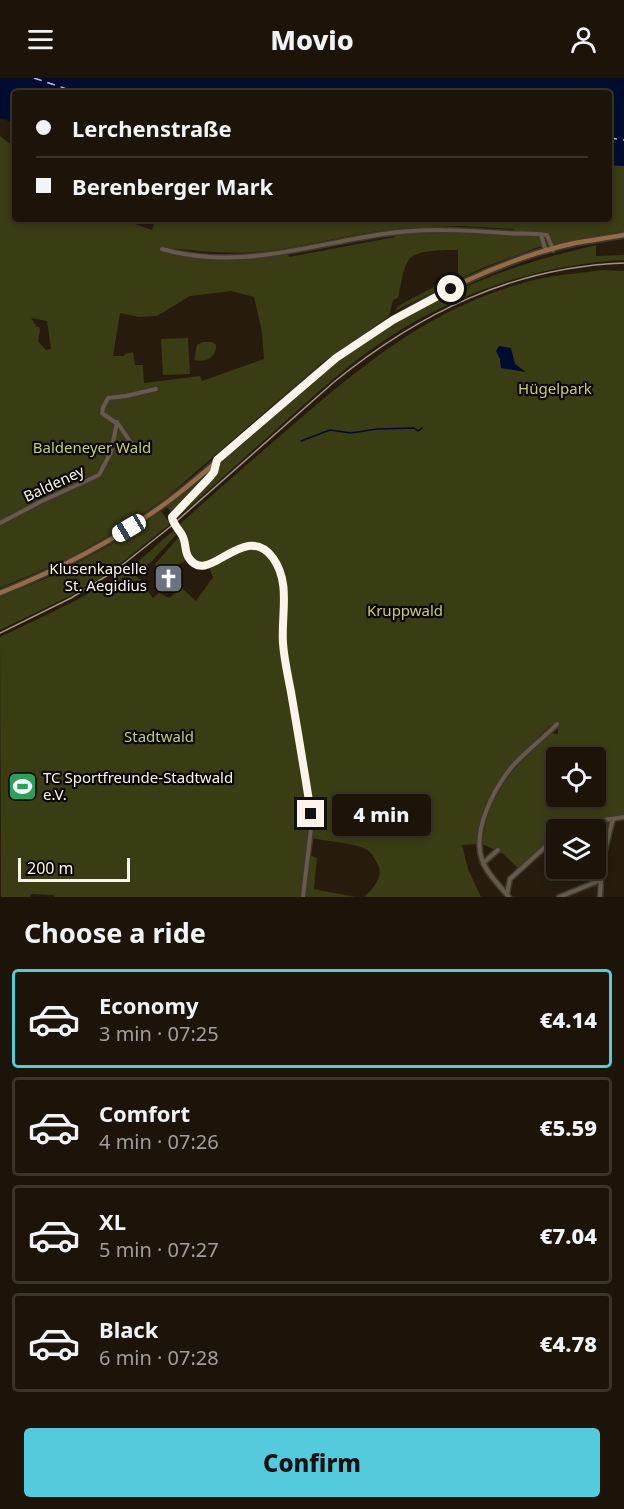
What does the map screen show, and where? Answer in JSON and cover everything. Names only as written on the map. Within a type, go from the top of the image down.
[{"type":"main road","points":[[0,593],[56,569],[129,528],[171,499],[312,377],[364,338],[451,289],[512,263],[573,244],[624,235]]},
{"type":"street","points":[[162,249],[195,256],[247,258],[288,253],[381,234],[422,230],[462,230],[541,234],[547,236],[553,250]]},
{"type":"street","points":[[541,234],[546,252]]},
{"type":"street","points":[[133,446],[117,422],[102,413],[103,408],[108,398],[156,389]]},
{"type":"street","name":"Baldeney","points":[[0,523],[99,475],[111,452],[117,422]]},
{"type":"street","points":[[217,460],[214,472],[172,517],[172,522],[184,539],[188,558],[196,564],[205,566],[244,546],[254,545],[266,551],[279,569],[284,584],[283,643],[312,820],[303,897]]},
{"type":"street","points":[[508,896],[483,863],[480,853],[481,835],[486,815],[500,785],[515,764],[557,724]]},
{"type":"street","points":[[606,820],[624,818]]},
{"type":"street","points":[[600,897],[602,861],[613,819]]},
{"type":"street","points":[[508,896],[510,879],[546,848]]},
{"type":"street","points":[[483,863],[498,850]]},
{"type":"street","points":[[559,897],[601,880]]},
{"type":"green space","name":"Baldeneyer Wald","points":[[0,136],[12,146],[12,222],[129,222],[152,230],[155,222],[612,222],[612,165],[624,166],[624,231],[539,247],[482,268],[395,311],[398,306],[458,274],[458,250],[431,251],[411,257],[403,274],[398,298],[393,300],[389,316],[319,365],[167,497],[127,525],[68,559],[0,588]],"holes":[[[462,226],[514,229],[515,234],[462,232],[396,235],[289,257],[287,251],[243,255],[198,255],[169,250],[169,248],[253,252],[421,227]],[[231,291],[254,297],[262,332],[264,359],[202,381],[200,376],[144,383],[143,365],[135,365],[133,352],[124,356],[113,356],[120,313],[138,317],[157,316],[190,296]],[[31,318],[47,321],[51,349],[46,350],[38,341],[40,330]]]},
{"type":"green space","points":[[596,245],[596,256],[624,255],[624,260],[590,263],[523,277],[490,287],[428,315],[398,332],[348,367],[176,519],[167,507],[313,382],[372,338],[447,296],[499,273],[543,258]]},
{"type":"green space","points":[[602,270],[624,271],[624,817],[606,819],[546,819],[546,844],[519,869],[502,853],[482,844],[490,809],[505,782],[550,733],[558,734],[558,727],[549,726],[508,768],[487,806],[479,844],[462,845],[468,869],[481,897],[364,897],[374,887],[380,874],[378,865],[370,852],[359,846],[311,838],[311,820],[308,855],[317,858],[314,889],[355,897],[54,897],[54,895],[31,894],[30,897],[1,897],[0,637],[73,602],[109,581],[142,558],[174,530],[177,534],[150,563],[134,572],[153,598],[159,593],[169,598],[182,588],[196,601],[213,577],[209,567],[245,547],[257,547],[245,545],[235,547],[211,562],[196,561],[190,553],[186,534],[180,524],[316,405],[405,337],[470,302],[506,288],[543,278]],"holes":[[[257,547],[267,552],[281,570],[284,583],[284,643],[282,584],[270,557]]]},
{"type":"green space","points":[[188,338],[190,374],[163,375],[161,339]]},
{"type":"green space","points":[[212,342],[216,345],[215,353],[206,360],[194,360],[197,345]]},
{"type":"green space","points":[[161,511],[170,524],[106,575],[70,596],[0,630],[0,597],[57,574],[110,545]]},
{"type":"green space","points":[[178,538],[182,541],[187,560],[160,573],[155,564]]},
{"type":"water","points":[[0,78],[624,78],[624,166],[612,165],[612,90],[12,90],[12,122],[0,118]]},
{"type":"water","points":[[499,346],[511,348],[515,364],[526,372],[501,368],[496,351]]},
{"type":"waterway","points":[[301,441],[330,430],[351,433],[377,429],[414,428],[418,431],[422,428]]},
{"type":"ferry route","points":[[34,78],[70,90]]},
{"type":"ferry route","points":[[612,138],[624,140]]},
{"type":"railway","points":[[0,633],[71,598],[116,570],[170,527],[334,382],[366,357],[400,335],[469,298],[506,284],[583,266],[624,263]]},
{"type":"place","name":"Klusenkapelle St. Aegidius","points":[[168,578]]},
{"type":"place","name":"TC Sportfreunde-Stadtwald e.V.","points":[[22,787]]},
{"type":"route","points":[[311,814],[283,643],[284,584],[279,569],[266,551],[258,546],[250,545],[210,565],[196,564],[188,558],[184,539],[172,522],[172,517],[214,472],[217,460],[312,377],[364,338],[451,289]]},
{"type":"park label","name":"Hügelpark","points":[[555,389]]},
{"type":"park label","name":"Kruppwald","points":[[405,611]]},
{"type":"park label","name":"Stadtwald","points":[[159,737]]}]
